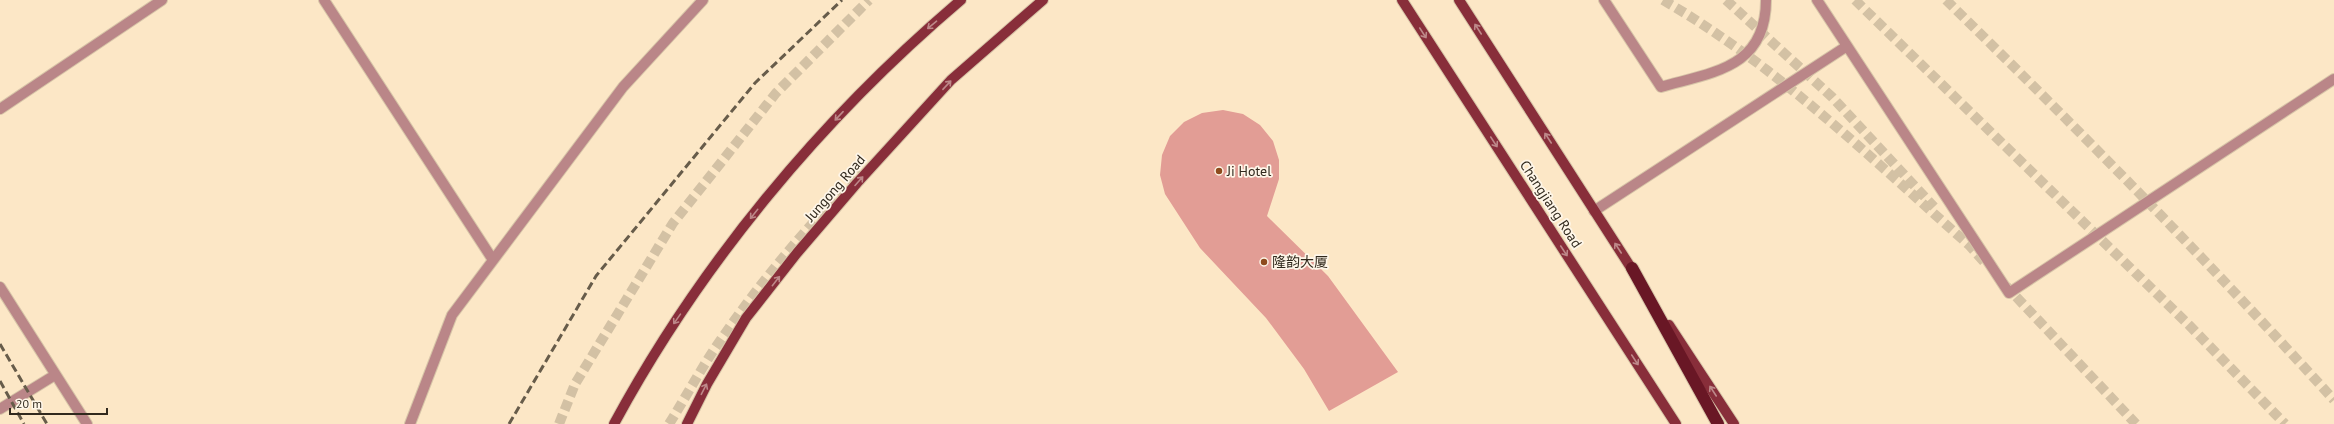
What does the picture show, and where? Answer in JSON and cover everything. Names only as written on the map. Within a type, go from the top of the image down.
[{"type":"highway","points":[[1632,268],[1718,424]]},
{"type":"main road","points":[[614,424],[668,331],[718,258],[768,197],[838,116],[876,78],[962,0]]},
{"type":"main road","name":"Jungong Road","points":[[687,424],[707,384],[746,318],[797,253],[857,182],[951,80],[1042,0]]},
{"type":"main road","name":"Changjiang Road","points":[[1402,0],[1676,424]]},
{"type":"main road","points":[[1459,0],[1734,424]]},
{"type":"street","points":[[0,109],[162,0]]},
{"type":"street","points":[[324,0],[493,260]]},
{"type":"street","points":[[410,424],[452,315],[623,87],[703,0]]},
{"type":"street","points":[[1604,0],[1661,87],[1717,71],[1740,60],[1756,44],[1766,18],[1766,0]]},
{"type":"street","points":[[1817,0],[2009,293],[2334,79]]},
{"type":"street","points":[[1594,210],[1847,46]]},
{"type":"street","points":[[0,287],[87,424]]},
{"type":"street","points":[[0,409],[55,375]]},
{"type":"building","name":"隆韵大厦","points":[[1223,110],[1243,114],[1260,125],[1273,141],[1279,160],[1279,179],[1267,216],[1328,276],[1398,372],[1329,411],[1304,369],[1266,318],[1200,248],[1165,194],[1160,175],[1162,155],[1170,136],[1184,122],[1202,113]]},
{"type":"tunnel","points":[[559,424],[575,384],[673,223],[776,93],[869,0]]},
{"type":"tunnel","points":[[1663,0],[1705,26],[1745,54],[1822,115],[1969,245],[1987,265]]},
{"type":"tunnel","points":[[1726,0],[1832,97],[1934,207]]},
{"type":"tunnel","points":[[1855,0],[2189,325],[2285,424]]},
{"type":"tunnel","points":[[1946,0],[2143,197],[2334,400]]},
{"type":"tunnel","points":[[669,424],[713,351],[752,297],[804,233],[861,172]]},
{"type":"tunnel","points":[[2006,286],[2136,424]]},
{"type":"railway","points":[[509,424],[596,276],[755,83],[842,0]]},
{"type":"railway","points":[[0,344],[47,424]]},
{"type":"railway","points":[[0,381],[24,424]]},
{"type":"place","name":"Ji Hotel","points":[[1219,171]]},
{"type":"place","name":"隆韵大厦","points":[[1264,262]]}]
